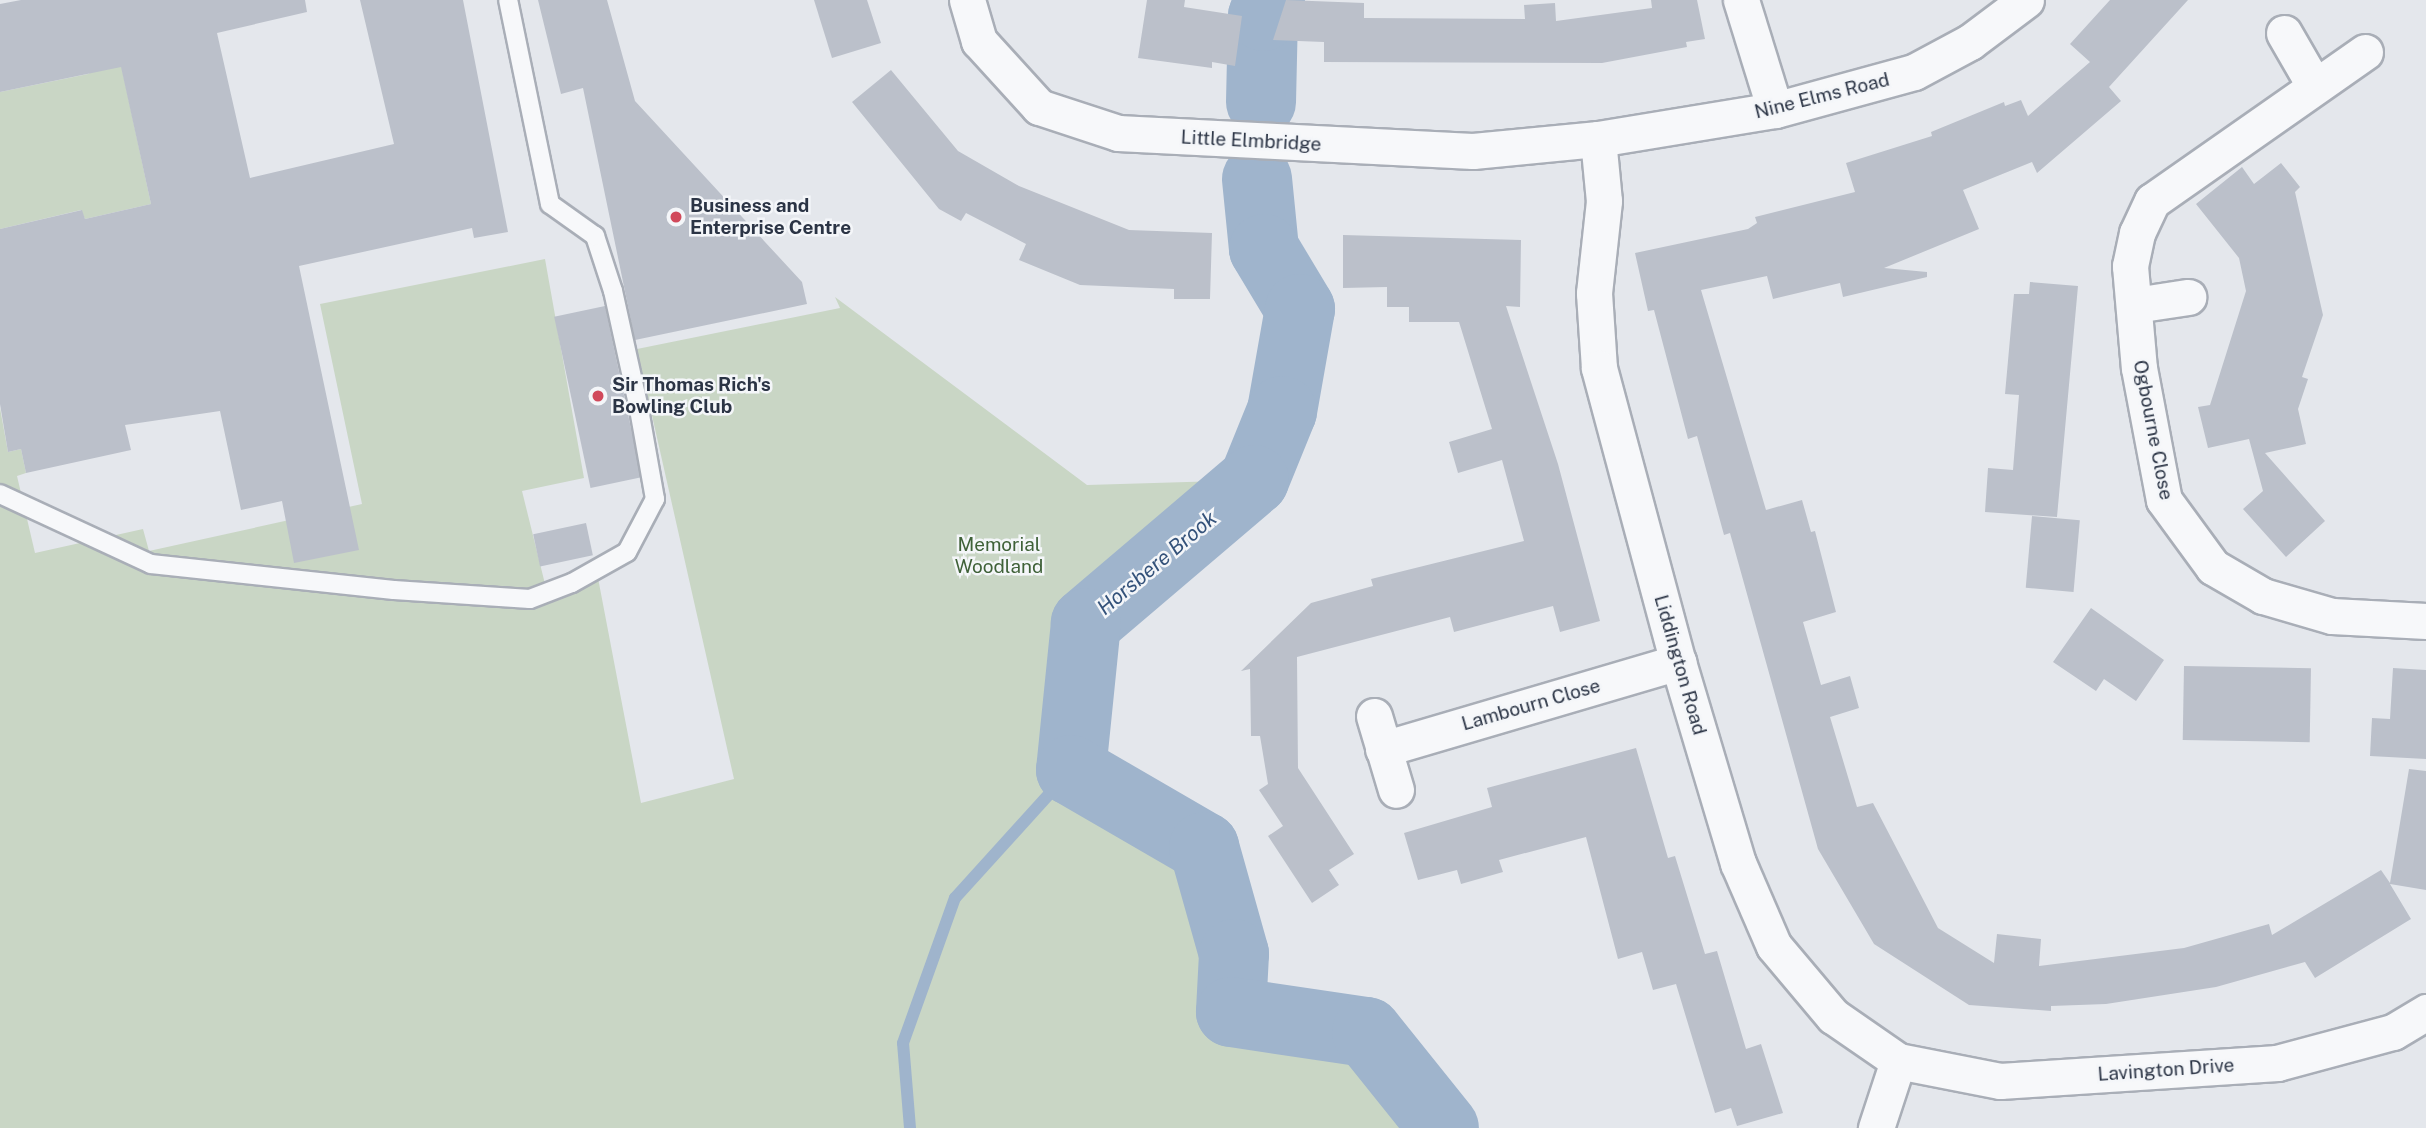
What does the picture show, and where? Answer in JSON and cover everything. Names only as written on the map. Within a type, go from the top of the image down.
[{"type":"street","name":"Little Elmbridge","points":[[967,0],[979,41],[1039,107],[1118,133],[1473,151],[1598,139]]},
{"type":"street","points":[[1741,0],[1775,110]]},
{"type":"street","name":"Nine Elms Road","points":[[1598,139],[1775,110],[1914,72],[1969,42],[2026,0]]},
{"type":"street","points":[[2284,33],[2314,85]]},
{"type":"street","name":"Ogbourne Close","points":[[2365,52],[2314,85],[2152,201],[2137,233],[2130,266],[2139,368],[2164,500],[2213,568],[2263,596],[2332,616],[2426,621]]},
{"type":"street","name":"Liddington Road","points":[[1598,139],[1604,201],[1594,293],[1599,369],[1678,662],[1738,863],[1774,946],[1833,1016],[1898,1061]]},
{"type":"street","points":[[2135,305],[2188,297]]},
{"type":"street","name":"Lambourn Close","points":[[1383,749],[1678,662]]},
{"type":"street","points":[[1374,716],[1396,790]]},
{"type":"street","name":"Lavington Drive","points":[[1898,1061],[2000,1081],[2277,1063],[2393,1032],[2426,1012]]},
{"type":"street","points":[[1876,1128],[1898,1061]]},
{"type":"lane","points":[[0,494],[152,564],[407,591],[530,599],[572,583],[627,552],[655,499],[639,409],[613,291],[595,236],[550,204],[508,0]]},
{"type":"green space","points":[[119,55],[151,204],[85,219],[81,210],[0,229],[0,92],[88,74]]},
{"type":"green space","name":"Memorial Woodland","points":[[545,259],[584,478],[522,491],[546,588],[598,578],[641,803],[734,779],[637,349],[840,308],[835,297],[1087,485],[1254,480],[1087,623],[1071,770],[1204,847],[1234,954],[1231,1012],[1367,1032],[1444,1128],[0,1128],[0,408],[8,452],[21,449],[26,473],[17,476],[35,553],[143,529],[149,551],[362,504],[320,304]]},
{"type":"building","points":[[21,0],[305,0],[307,12],[217,33],[250,178],[394,144],[360,0],[463,0],[508,232],[474,238],[472,228],[299,266],[359,550],[294,563],[282,501],[241,510],[220,411],[125,425],[131,450],[26,473],[21,449],[8,452],[0,404],[0,229],[82,210],[85,219],[151,204],[121,67],[0,92],[0,4]]},
{"type":"building","name":"Business and Enterprise Centre","points":[[538,0],[607,0],[635,101],[802,282],[807,304],[635,340],[583,88],[561,94]]},
{"type":"building","points":[[814,0],[867,0],[881,43],[832,58]]},
{"type":"building","points":[[1147,0],[1185,0],[1184,7],[1242,16],[1235,66],[1212,62],[1212,68],[1138,58]]},
{"type":"building","points":[[1286,0],[1364,3],[1364,18],[1525,19],[1524,5],[1555,3],[1556,21],[1652,8],[1651,0],[1697,0],[1705,39],[1686,42],[1687,47],[1602,63],[1324,62],[1324,42],[1273,40]]},
{"type":"building","points":[[2110,0],[2188,0],[2109,87],[2121,101],[2037,173],[2032,162],[1963,190],[1979,229],[1884,268],[1927,272],[1927,277],[1843,297],[1840,283],[1773,299],[1767,276],[1701,290],[1766,510],[1802,500],[1811,532],[1815,531],[1836,612],[1803,622],[1821,685],[1850,676],[1859,708],[1830,717],[1857,807],[1873,803],[1938,928],[1994,963],[1997,934],[2041,939],[2039,966],[2184,948],[2269,924],[2272,935],[2381,870],[2390,883],[2409,769],[2426,771],[2426,890],[2390,884],[2411,919],[2315,978],[2305,962],[2216,987],[2106,1004],[2051,1006],[2051,1011],[1969,1005],[1874,944],[1818,849],[1730,533],[1724,535],[1697,436],[1688,439],[1654,310],[1648,311],[1635,253],[1748,229],[1757,223],[1755,217],[1855,192],[1846,163],[1932,136],[1931,132],[2004,102],[2005,106],[2021,100],[2028,116],[2090,62],[2070,44]]},
{"type":"building","points":[[891,70],[958,151],[1019,186],[1129,230],[1212,233],[1210,299],[1174,299],[1174,289],[1080,285],[1019,260],[1026,244],[966,213],[961,221],[939,209],[852,102]]},
{"type":"building","points":[[2281,163],[2300,187],[2295,192],[2323,315],[2302,377],[2308,379],[2298,409],[2306,444],[2265,453],[2325,521],[2286,557],[2243,509],[2263,491],[2249,439],[2208,448],[2198,407],[2210,405],[2246,291],[2239,258],[2196,204],[2242,167],[2254,184]]},
{"type":"building","points":[[1343,235],[1521,240],[1520,307],[1506,306],[1558,464],[1600,621],[1560,632],[1553,606],[1454,632],[1450,617],[1297,657],[1298,768],[1354,854],[1329,870],[1339,885],[1312,903],[1268,836],[1283,826],[1259,790],[1268,784],[1260,736],[1251,736],[1250,669],[1241,671],[1311,603],[1373,586],[1371,579],[1524,541],[1502,460],[1458,473],[1449,442],[1492,429],[1459,322],[1409,322],[1409,307],[1387,307],[1387,287],[1343,288]]},
{"type":"building","points":[[2030,282],[2078,286],[2057,517],[1985,512],[1988,468],[2013,470],[2019,395],[2005,394],[2014,294],[2029,294]]},
{"type":"building","name":"Sir Thomas Rich's Bowling Club","points":[[605,306],[641,477],[591,488],[554,317]]},
{"type":"building","points":[[2032,516],[2080,520],[2074,592],[2026,588]]},
{"type":"building","points":[[586,523],[593,555],[540,567],[533,534]]},
{"type":"building","points":[[2091,608],[2164,660],[2136,701],[2104,679],[2096,691],[2053,662]]},
{"type":"building","points":[[2184,666],[2311,668],[2310,742],[2183,740]]},
{"type":"building","points":[[2393,668],[2426,670],[2426,759],[2370,756],[2372,718],[2390,719]]},
{"type":"building","points":[[1636,748],[1668,858],[1675,856],[1705,954],[1717,951],[1746,1049],[1761,1044],[1783,1113],[1737,1126],[1731,1108],[1715,1113],[1676,984],[1653,990],[1642,952],[1618,959],[1586,837],[1499,860],[1503,872],[1461,884],[1457,870],[1418,880],[1404,833],[1492,807],[1487,788]]},
{"type":"waterway","name":"Horsbere Brook","points":[[1261,102],[1263,16],[1270,0]]},
{"type":"waterway","name":"Horsbere Brook","points":[[1257,179],[1264,249],[1300,309],[1282,411],[1254,480],[1086,623],[1071,770],[1204,847],[1234,954],[1231,1012],[1367,1032],[1444,1128]]},
{"type":"waterway","points":[[910,1128],[903,1043],[955,898],[1071,770]]},
{"type":"place","name":"Business and Enterprise Centre","points":[[676,217]]},
{"type":"place","name":"Sir Thomas Rich's Bowling Club","points":[[598,396]]}]
